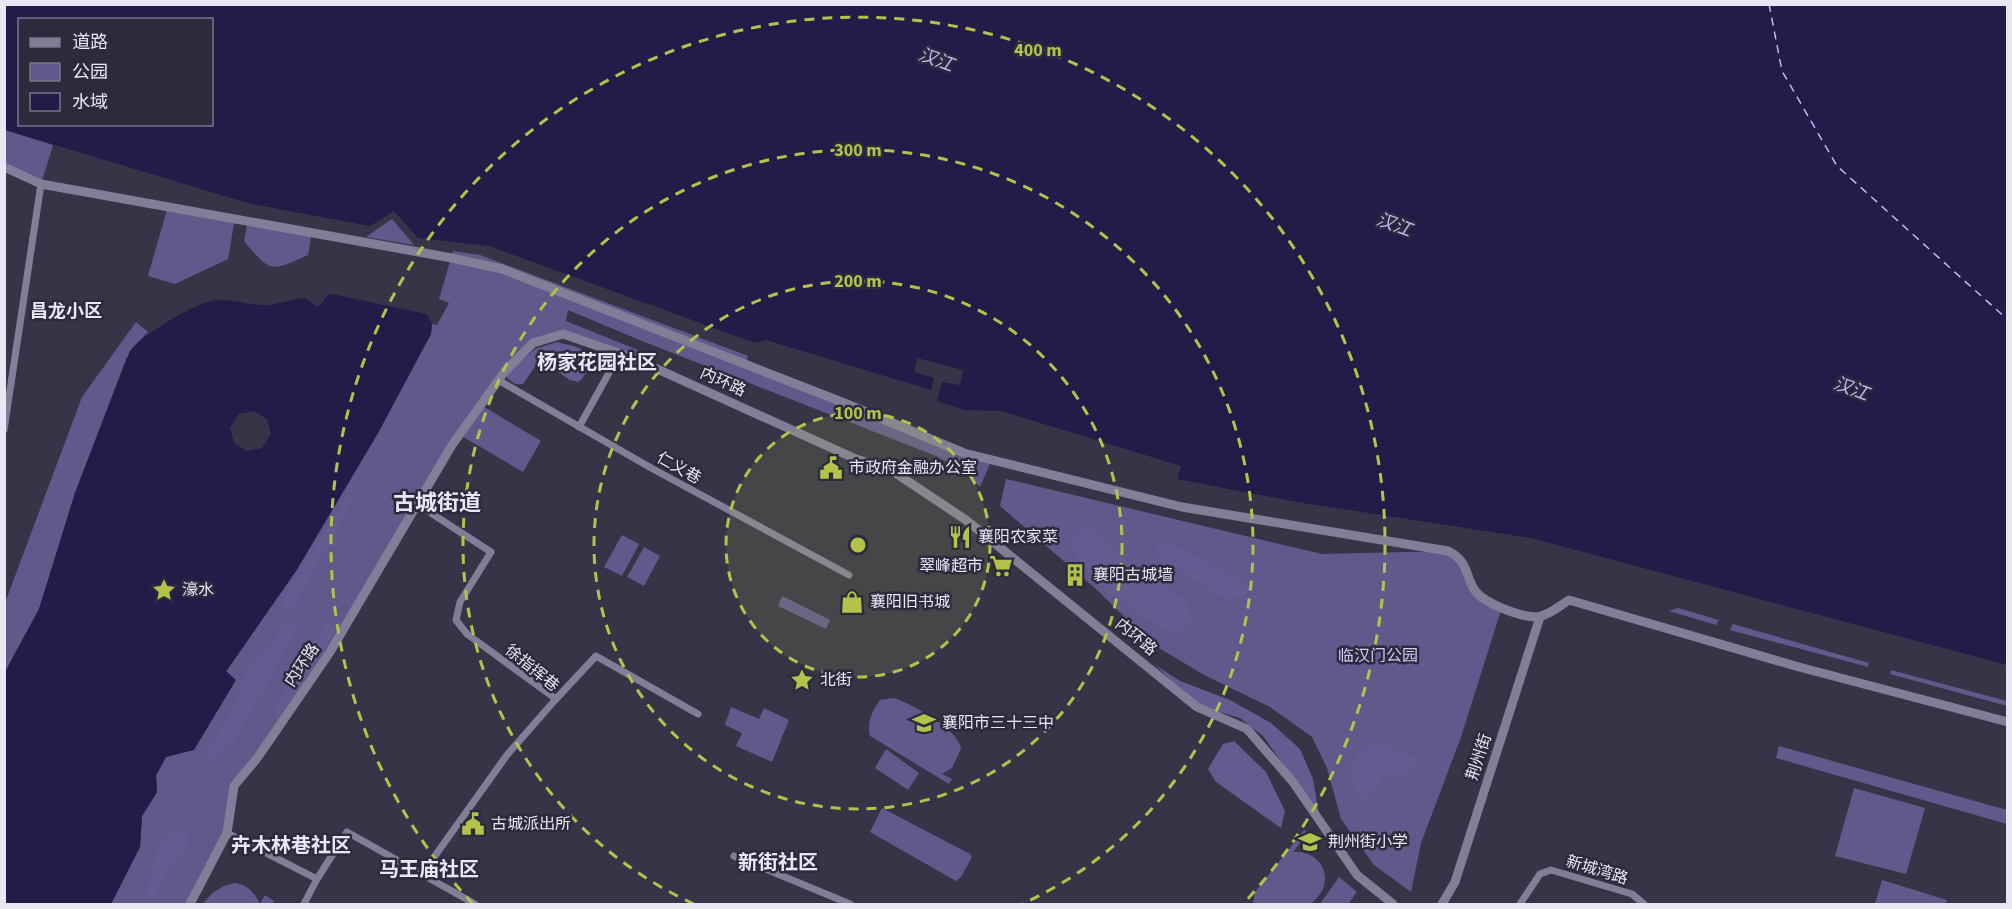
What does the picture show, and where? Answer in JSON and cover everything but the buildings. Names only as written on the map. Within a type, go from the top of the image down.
[{"type":"street","points":[[4,167],[41,184],[502,269],[847,404],[964,453],[1182,507],[1448,551],[1459,556],[1467,569],[1475,591],[1492,603],[1518,614],[1540,616],[1569,600],[1799,667],[2007,722]]},
{"type":"street","points":[[4,430],[41,184]]},
{"type":"street","name":"内环路","points":[[190,904],[227,833],[234,786],[258,757],[330,652],[452,445],[504,371],[533,343],[563,334],[620,353],[856,459],[891,470],[966,520],[1197,707],[1247,729],[1293,782],[1357,876],[1393,904]]},
{"type":"street","points":[[579,427],[620,353]]},
{"type":"street","name":"仁义巷","points":[[498,380],[849,575]]},
{"type":"street","name":"徐指挥巷","points":[[417,504],[491,552],[460,602],[456,620],[467,634],[556,699],[507,755],[422,874]]},
{"type":"street","name":"荆州街","points":[[1442,904],[1455,882],[1540,616]]},
{"type":"street","points":[[556,699],[596,656],[698,714]]},
{"type":"street","points":[[304,904],[347,832],[475,904]]},
{"type":"street","points":[[227,833],[317,879]]},
{"type":"street","points":[[734,856],[850,904]]},
{"type":"street","name":"新城湾路","points":[[1520,904],[1540,874],[1551,870],[1632,894],[1644,904]]},
{"type":"green space","points":[[5,130],[53,145],[41,184],[5,167]]},
{"type":"green space","points":[[168,206],[235,218],[228,259],[175,284],[148,276]]},
{"type":"green space","points":[[392,219],[414,245],[366,237]]},
{"type":"green space","points":[[248,220],[312,232],[308,255],[278,266],[266,264],[244,241]]},
{"type":"green space","points":[[453,251],[480,255],[748,356],[746,364],[990,464],[980,487],[966,472],[936,456],[568,310],[566,321],[638,350],[633,358],[563,334],[533,343],[481,405],[541,441],[523,472],[460,435],[330,652],[234,786],[227,833],[190,904],[111,904],[140,847],[142,816],[157,792],[156,776],[166,757],[194,749],[226,672],[296,571],[378,433],[431,334],[432,324],[437,325],[449,303],[439,299]]},
{"type":"green space","points":[[136,322],[148,332],[134,346],[126,359],[75,493],[39,609],[5,672],[5,603],[82,397]]},
{"type":"green space","name":"临汉门公园","points":[[1006,479],[1322,554],[1448,551],[1459,556],[1475,591],[1502,607],[1461,737],[1421,843],[1411,892],[1374,865],[1341,819],[1327,768],[1312,737],[1270,707],[1206,676],[1152,644],[1097,590],[1000,506]]},
{"type":"green space","points":[[622,535],[639,544],[622,576],[604,567]]},
{"type":"green space","points":[[644,547],[660,556],[644,586],[627,577]]},
{"type":"green space","points":[[782,596],[830,620],[826,629],[778,606]]},
{"type":"green space","points":[[1678,608],[1719,620],[1716,625],[1669,611]]},
{"type":"green space","points":[[1733,624],[1869,663],[1868,667],[1730,630]]},
{"type":"green space","points":[[1891,670],[2007,701],[2007,706],[1890,674]]},
{"type":"green space","points":[[894,698],[934,719],[944,726],[958,742],[961,749],[952,768],[942,774],[952,779],[949,784],[870,736],[870,721],[877,704],[880,700]]},
{"type":"green space","points":[[731,707],[759,719],[764,708],[789,720],[772,762],[736,746],[742,733],[725,725]]},
{"type":"green space","points":[[1779,746],[2007,810],[2007,824],[1776,758]]},
{"type":"green space","points":[[886,749],[919,773],[908,790],[875,768]]},
{"type":"green space","points":[[1854,788],[1925,808],[1906,874],[1835,856]]},
{"type":"green space","points":[[882,808],[970,854],[972,857],[961,877],[956,881],[870,832]]},
{"type":"green space","points":[[1304,830],[1308,833],[1293,852],[1308,854],[1319,862],[1325,874],[1323,889],[1311,904],[1253,904],[1255,892]]},
{"type":"green space","points":[[1339,877],[1357,892],[1348,904],[1320,904]]},
{"type":"green space","points":[[1882,880],[1947,900],[1946,904],[1875,904]]},
{"type":"green space","points":[[235,883],[244,885],[250,890],[260,904],[203,904],[217,890]]},
{"type":"green space","points":[[265,895],[274,901],[273,904],[260,904]]},
{"type":"shaded area","points":[[557,342],[583,350],[591,356],[594,361],[581,380],[578,382],[570,380],[545,363],[536,365],[523,384],[515,384],[507,378],[507,373],[535,349]]},
{"type":"shaded area","points":[[348,494],[352,495],[352,502],[294,607],[288,611],[282,611],[282,601]]},
{"type":"shaded area","points":[[1086,525],[1129,563],[1185,599],[1192,624],[1175,635],[1131,609],[1094,578],[1071,550],[1075,534]]},
{"type":"shaded area","points":[[1167,541],[1249,585],[1249,594],[1227,600],[1157,557],[1154,548]]},
{"type":"shaded area","points":[[297,621],[297,630],[235,741],[212,761],[206,754],[235,705],[248,669],[287,623]]},
{"type":"shaded area","points":[[331,623],[335,628],[333,636],[286,709],[279,714],[276,706],[322,629],[326,624]]},
{"type":"shaded area","points":[[1155,665],[1180,681],[1230,700],[1271,723],[1300,749],[1313,779],[1319,815],[1263,736],[1240,718],[1192,701]]},
{"type":"shaded area","points":[[1234,741],[1266,772],[1285,811],[1281,828],[1216,782],[1208,769],[1223,744]]},
{"type":"shaded area","points":[[1377,741],[1417,758],[1413,771],[1398,777],[1384,776],[1368,798],[1363,799],[1354,787],[1349,765],[1358,753]]},
{"type":"shaded area","points":[[181,829],[186,833],[188,844],[168,870],[156,894],[151,898],[147,893],[156,855],[165,839]]},
{"type":"water","name":"汉江","points":[[4,5],[2007,5],[2007,665],[1531,538],[1297,502],[1177,479],[1181,466],[1001,411],[964,410],[937,401],[942,382],[960,385],[963,370],[917,358],[914,372],[934,378],[931,390],[766,340],[755,343],[489,246],[418,238],[394,211],[370,226],[251,204],[5,130]]},
{"type":"water","name":"濠水","points":[[329,295],[427,314],[432,324],[431,334],[378,433],[296,571],[226,671],[236,680],[194,750],[166,757],[156,775],[157,792],[142,816],[140,847],[111,904],[5,904],[5,672],[39,609],[75,493],[130,351],[146,336],[171,320],[209,302],[224,300],[264,305],[306,298],[317,307]],"holes":[[[254,411],[267,419],[271,434],[262,448],[247,451],[234,443],[230,428],[239,414]]]},
{"type":"ferry route","points":[[1769,4],[1782,71],[1837,166],[2008,320]]},
{"type":"place","name":"市政府金融办公室","points":[[831,468]]},
{"type":"place","name":"襄阳农家菜","points":[[960,537]]},
{"type":"place","name":"翠峰超市","points":[[1001,566]]},
{"type":"place","name":"襄阳古城墙","points":[[1075,575]]},
{"type":"place","name":"濠水","points":[[164,590]]},
{"type":"place","name":"襄阳旧书城","points":[[852,602]]},
{"type":"place","name":"北街","points":[[802,680]]},
{"type":"place","name":"襄阳市三十三中","points":[[924,723]]},
{"type":"place","name":"古城派出所","points":[[473,824]]},
{"type":"place","name":"荆州街小学","points":[[1310,842]]},
{"type":"district","name":"昌龙小区","points":[[66,311]]},
{"type":"district","name":"杨家花园社区","points":[[597,363]]},
{"type":"district","name":"古城街道","points":[[437,503]]},
{"type":"district","name":"卉木林巷社区","points":[[291,846]]},
{"type":"district","name":"新街社区","points":[[778,863]]},
{"type":"district","name":"马王庙社区","points":[[429,870]]}]
